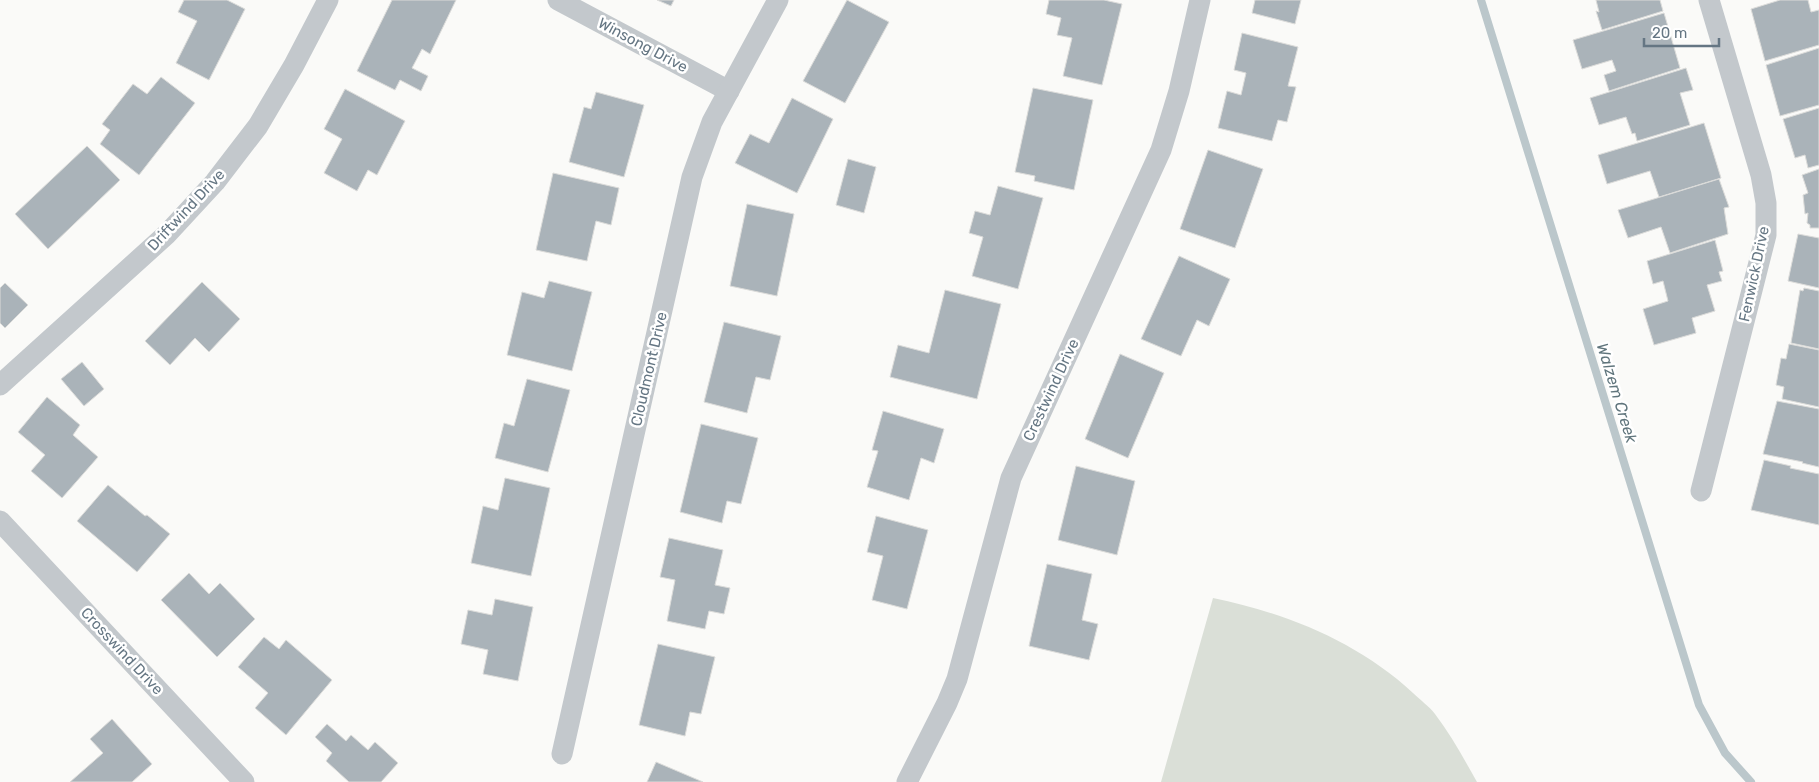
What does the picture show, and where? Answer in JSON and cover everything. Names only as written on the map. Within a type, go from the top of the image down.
[{"type":"street","name":"Driftwind Drive","points":[[0,385],[166,234],[215,182],[258,126],[294,65],[328,0]]},
{"type":"street","name":"Winsong Drive","points":[[558,0],[729,91]]},
{"type":"street","name":"Cloudmont Drive","points":[[562,754],[692,177],[712,122],[778,0]]},
{"type":"street","name":"Crestwind Drive","points":[[907,782],[947,704],[957,679],[1011,478],[1161,150],[1179,91],[1200,0]]},
{"type":"street","name":"Fenwick Drive","points":[[1701,491],[1766,234],[1766,204],[1761,175],[1709,0]]},
{"type":"street","name":"Crosswind Drive","points":[[0,521],[239,780]]},
{"type":"shaded area","points":[[1213,598],[1267,612],[1320,632],[1345,644],[1392,675],[1433,711],[1477,782],[1161,782]]},
{"type":"building","points":[[184,0],[227,0],[245,9],[209,80],[176,63],[197,21],[178,12]]},
{"type":"building","points":[[392,0],[456,0],[430,54],[422,49],[412,68],[428,76],[421,91],[400,80],[395,90],[357,71]]},
{"type":"building","points":[[657,0],[674,0],[671,6]]},
{"type":"building","points":[[847,0],[889,22],[845,103],[803,81]]},
{"type":"building","points":[[1049,0],[1104,0],[1122,4],[1102,85],[1063,76],[1072,38],[1057,35],[1061,18],[1046,14]]},
{"type":"building","points":[[1255,0],[1301,0],[1295,24],[1252,13]]},
{"type":"building","points":[[1596,0],[1660,0],[1663,11],[1602,30],[1596,11],[1599,12]]},
{"type":"building","points":[[1780,0],[1808,0],[1811,12],[1819,10],[1819,45],[1765,61],[1751,9]]},
{"type":"building","points":[[1664,13],[1680,68],[1609,91],[1604,75],[1616,71],[1612,60],[1582,69],[1573,40]]},
{"type":"building","points":[[1242,33],[1298,47],[1288,86],[1296,87],[1287,122],[1278,120],[1272,141],[1218,128],[1227,91],[1241,95],[1246,73],[1234,70]]},
{"type":"building","points":[[1819,48],[1819,105],[1780,116],[1766,65]]},
{"type":"building","points":[[1686,68],[1693,90],[1680,93],[1690,125],[1637,141],[1635,133],[1632,134],[1626,117],[1599,125],[1590,98]]},
{"type":"building","points":[[161,77],[195,103],[139,175],[100,144],[110,130],[102,124],[133,84],[147,94]]},
{"type":"building","points":[[1033,88],[1093,100],[1074,190],[1034,181],[1035,176],[1015,172]]},
{"type":"building","points":[[345,89],[405,121],[377,175],[368,170],[357,191],[324,173],[342,139],[324,129]]},
{"type":"building","points":[[596,92],[644,105],[624,177],[569,162],[584,107],[591,109]]},
{"type":"building","points":[[792,98],[833,119],[797,193],[735,163],[750,134],[769,143]]},
{"type":"building","points":[[1819,108],[1819,165],[1808,168],[1805,155],[1795,158],[1783,119]]},
{"type":"building","points":[[1704,123],[1721,178],[1659,197],[1650,171],[1607,184],[1598,155]]},
{"type":"building","points":[[87,146],[120,180],[48,249],[15,214]]},
{"type":"building","points":[[1208,150],[1263,169],[1235,248],[1180,229]]},
{"type":"building","points":[[848,159],[876,167],[864,213],[836,205]]},
{"type":"building","points":[[1819,169],[1819,228],[1810,228],[1810,225],[1807,223],[1808,213],[1805,214],[1803,195],[1808,193],[1802,175]]},
{"type":"building","points":[[553,173],[619,188],[611,225],[596,221],[587,261],[536,250]]},
{"type":"building","points":[[1719,179],[1729,207],[1724,208],[1728,234],[1670,253],[1661,227],[1628,238],[1618,210]]},
{"type":"building","points":[[998,186],[1043,198],[1018,289],[972,276],[983,237],[969,233],[975,211],[990,215]]},
{"type":"building","points":[[747,204],[794,214],[777,296],[730,286]]},
{"type":"building","points":[[1798,234],[1819,238],[1819,288],[1788,281]]},
{"type":"building","points":[[1715,240],[1723,271],[1719,272],[1722,281],[1707,285],[1715,311],[1692,318],[1696,333],[1654,345],[1643,309],[1668,301],[1663,281],[1653,284],[1647,261]]},
{"type":"building","points":[[1179,256],[1230,279],[1209,326],[1197,320],[1181,356],[1141,339]]},
{"type":"building","points":[[549,281],[592,292],[572,371],[507,355],[522,292],[544,298]]},
{"type":"building","points":[[202,282],[240,319],[209,352],[195,338],[170,365],[145,341]]},
{"type":"building","points":[[5,283],[28,305],[5,328],[0,323],[0,288]]},
{"type":"building","points":[[1804,288],[1819,291],[1819,349],[1791,343],[1800,290],[1803,291]]},
{"type":"building","points":[[945,290],[1001,304],[977,399],[890,377],[898,345],[929,353]]},
{"type":"building","points":[[724,322],[781,336],[770,380],[756,377],[747,413],[704,402]]},
{"type":"building","points":[[1789,344],[1819,350],[1819,407],[1782,399],[1784,387],[1776,385],[1781,358],[1786,359]]},
{"type":"building","points":[[1120,354],[1164,373],[1128,458],[1085,439]]},
{"type":"building","points":[[82,362],[104,389],[84,406],[61,379]]},
{"type":"building","points":[[527,379],[570,390],[548,472],[495,458],[504,423],[514,426]]},
{"type":"building","points":[[47,397],[80,425],[73,435],[98,457],[62,498],[31,471],[45,455],[18,432]]},
{"type":"building","points":[[1777,401],[1819,409],[1819,467],[1763,454]]},
{"type":"building","points":[[883,411],[944,429],[934,463],[921,458],[909,500],[867,487],[878,451],[872,450]]},
{"type":"building","points":[[701,424],[758,438],[741,504],[727,501],[722,523],[680,512]]},
{"type":"building","points":[[1764,460],[1819,474],[1819,525],[1751,510]]},
{"type":"building","points":[[1076,466],[1135,481],[1117,555],[1058,540]]},
{"type":"building","points":[[505,478],[550,488],[531,576],[471,563],[483,506],[498,510]]},
{"type":"building","points":[[108,485],[170,534],[137,572],[77,521]]},
{"type":"building","points":[[876,516],[928,530],[907,609],[872,600],[883,556],[867,552]]},
{"type":"building","points":[[669,538],[723,550],[715,585],[730,588],[724,614],[709,611],[705,629],[667,621],[675,580],[660,577]]},
{"type":"building","points":[[1047,564],[1092,574],[1082,620],[1098,624],[1089,660],[1029,646]]},
{"type":"building","points":[[189,573],[209,594],[220,583],[255,619],[217,657],[161,600]]},
{"type":"building","points":[[495,599],[533,607],[518,681],[483,674],[488,650],[461,644],[468,610],[492,615]]},
{"type":"building","points":[[264,637],[279,649],[286,640],[332,680],[286,735],[255,708],[268,693],[238,667]]},
{"type":"building","points":[[658,644],[715,657],[701,714],[690,712],[685,736],[639,725]]},
{"type":"building","points":[[112,719],[152,764],[132,782],[70,782],[103,753],[90,739]]},
{"type":"building","points":[[327,724],[346,741],[351,735],[368,750],[375,742],[398,763],[381,782],[349,782],[326,761],[332,753],[315,737]]},
{"type":"building","points":[[656,762],[703,782],[647,782]]},
{"type":"waterway","name":"Walzem Creek","points":[[1481,0],[1699,705],[1725,753],[1751,782]]}]
